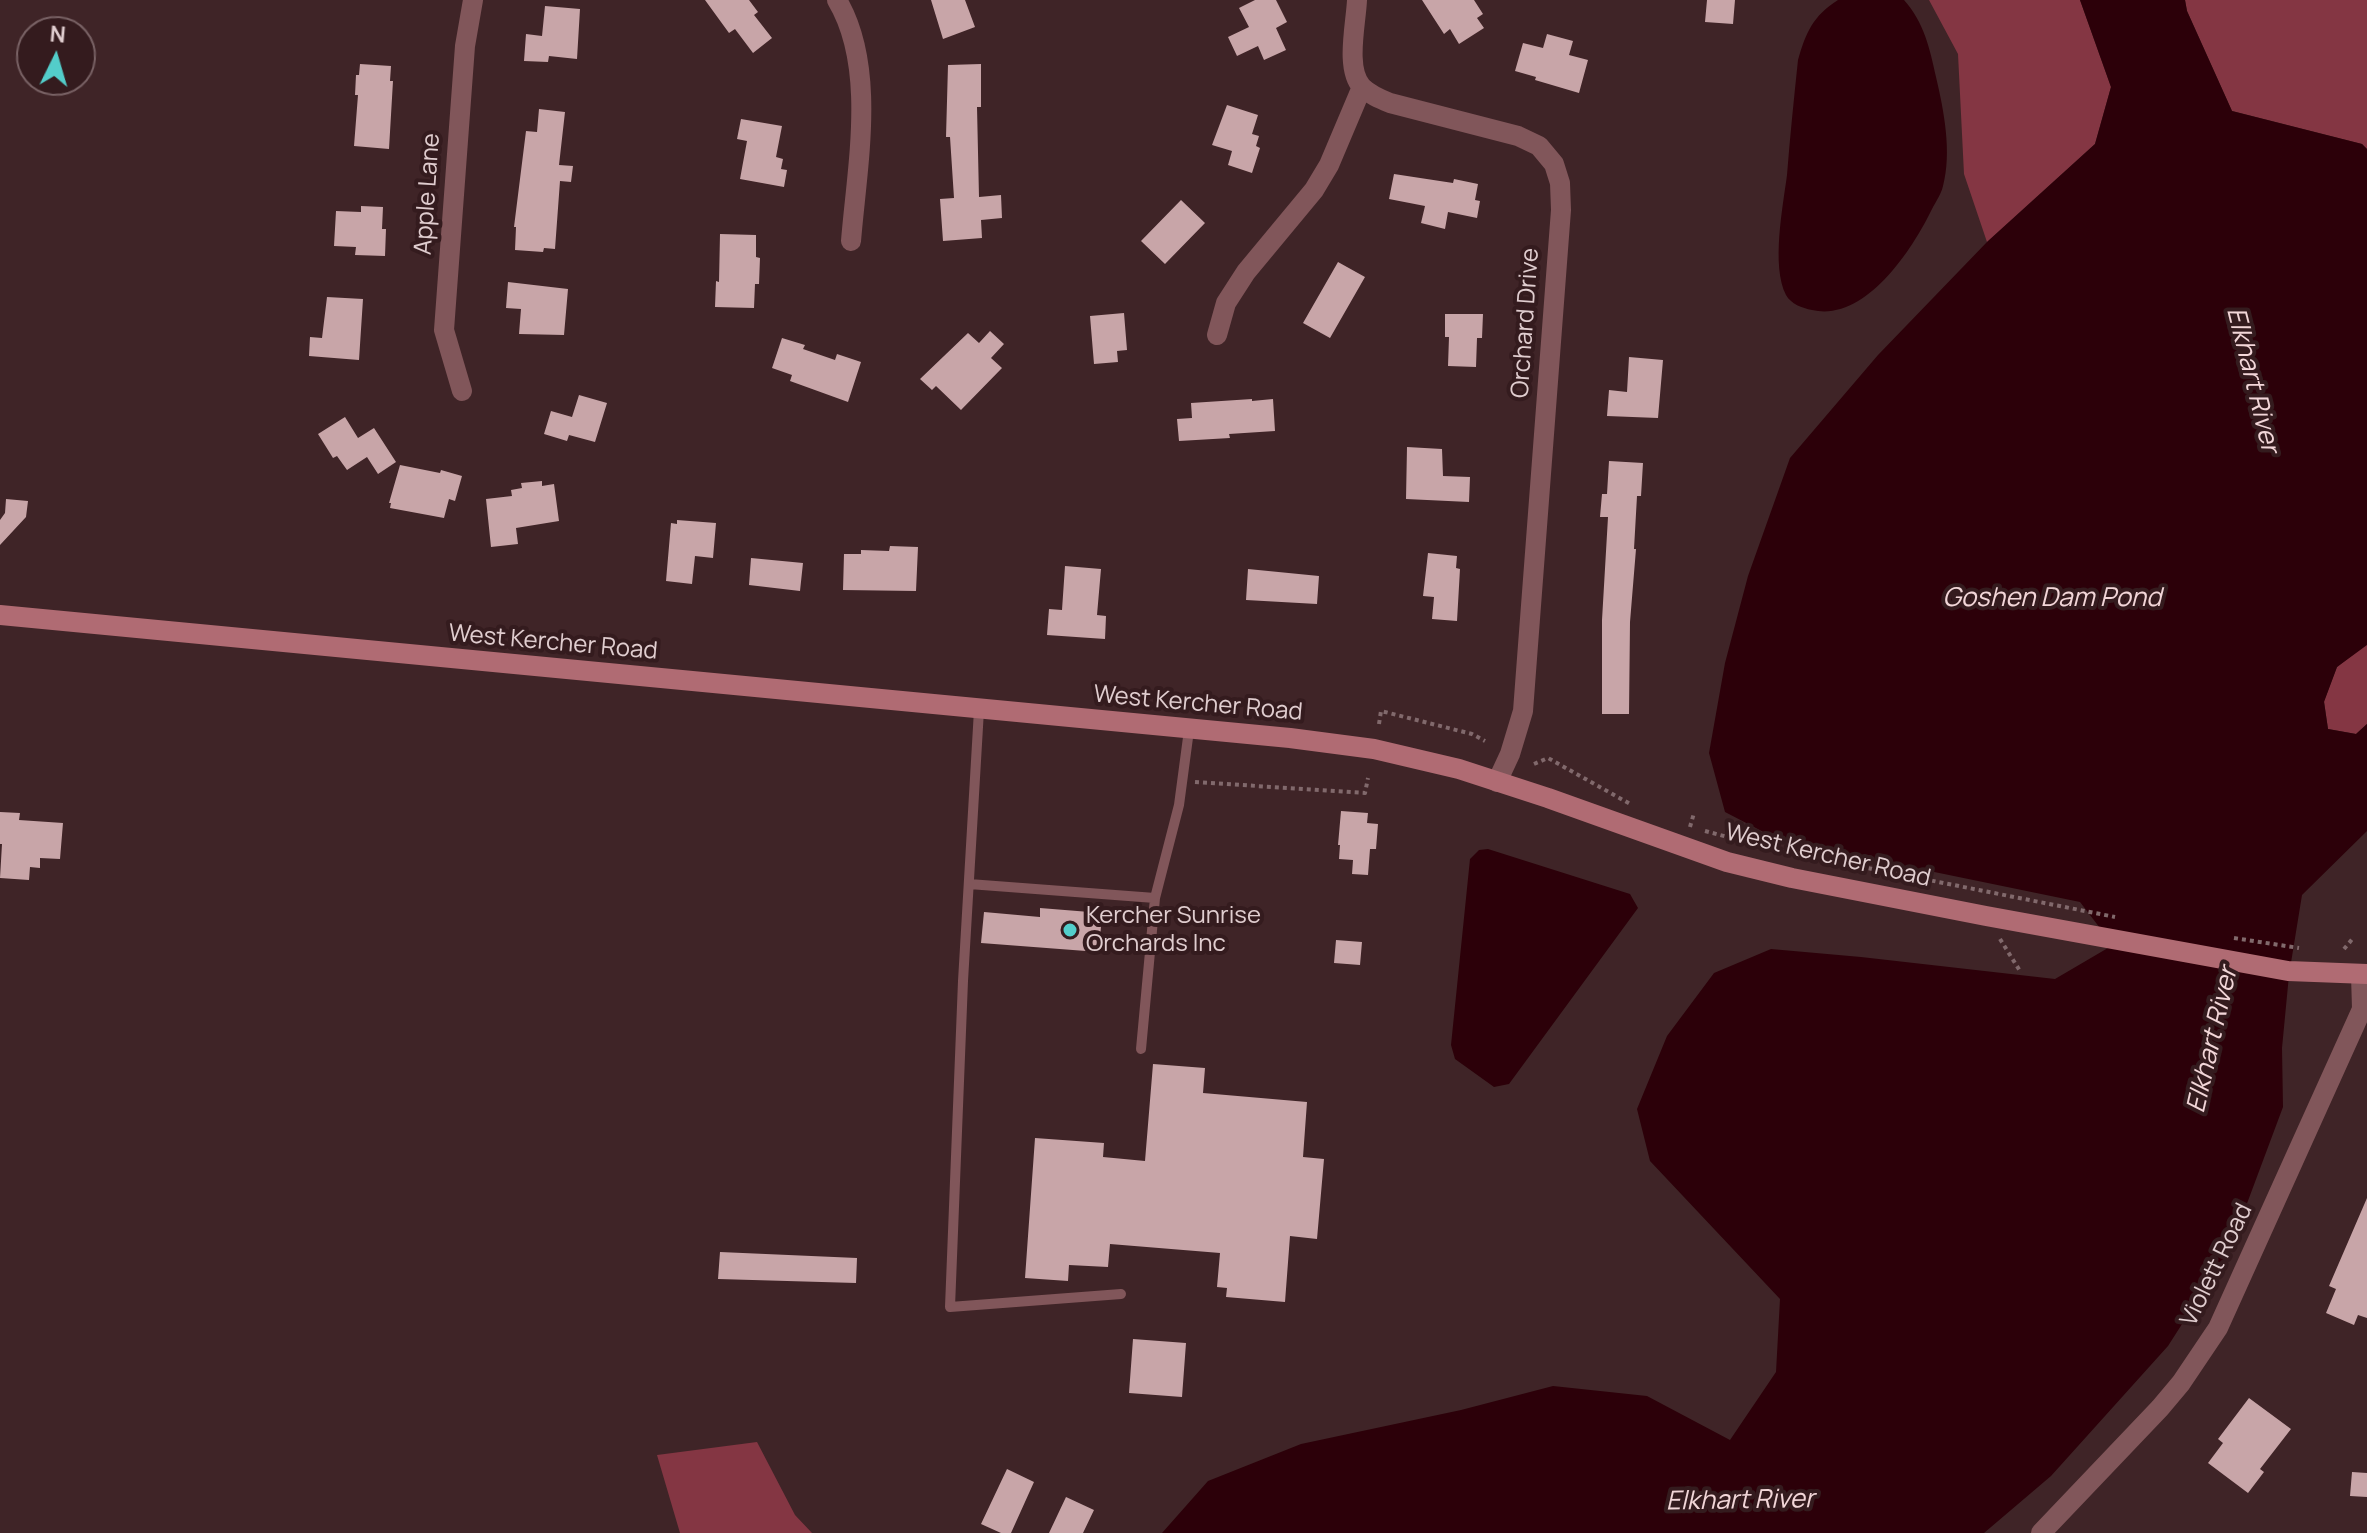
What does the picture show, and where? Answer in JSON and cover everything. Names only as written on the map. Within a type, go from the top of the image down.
[{"type":"main road","name":"West Kercher Road","points":[[0,615],[1290,738],[1374,749],[1434,762],[1497,782],[1727,862],[1835,887],[2288,971],[2364,974]]},
{"type":"street","name":"Apple Lane","points":[[462,391],[444,330],[465,46],[473,0]]},
{"type":"street","points":[[837,0],[846,15],[861,81],[861,121],[851,241]]},
{"type":"street","points":[[1217,335],[1226,303],[1246,272],[1314,190],[1329,165],[1362,87],[1355,76],[1352,62],[1357,0]]},
{"type":"street","name":"Orchard Drive","points":[[1362,87],[1390,103],[1518,136],[1539,146],[1554,164],[1560,183],[1561,210],[1523,711],[1510,754],[1497,782]]},
{"type":"street","name":"Violett Road","points":[[2041,1533],[2160,1408],[2218,1328],[2362,1009],[2364,974]]},
{"type":"lane","points":[[979,710],[950,1307],[1121,1294]]},
{"type":"lane","points":[[1141,1049],[1155,898],[1179,805],[1189,730]]},
{"type":"lane","points":[[969,884],[1155,898]]},
{"type":"path","points":[[1379,724],[1381,711],[1472,734],[1485,741]]},
{"type":"path","points":[[1534,764],[1548,758],[1640,809]]},
{"type":"path","points":[[1182,781],[1365,793],[1368,778]]},
{"type":"path","points":[[1690,827],[1694,813]]},
{"type":"path","points":[[1704,830],[1777,850],[2123,918]]},
{"type":"path","points":[[1986,916],[2020,971]]},
{"type":"path","points":[[2224,937],[2299,948]]},
{"type":"path","points":[[2344,949],[2354,937]]},
{"type":"shaded area","points":[[1929,0],[2080,0],[2111,87],[2095,144],[1987,242],[1964,174],[1958,54]]},
{"type":"shaded area","points":[[2185,0],[2367,0],[2367,149],[2362,144],[2232,111],[2187,11]]},
{"type":"shaded area","points":[[2365,645],[2367,724],[2356,734],[2328,729],[2324,701],[2337,667]]},
{"type":"shaded area","points":[[757,1442],[795,1515],[812,1533],[680,1533],[657,1455]]},
{"type":"water","points":[[1838,0],[1904,0],[1911,8],[1925,36],[1944,117],[1946,173],[1939,196],[1921,229],[1883,281],[1850,306],[1831,311],[1812,310],[1797,305],[1786,295],[1779,268],[1779,236],[1798,60],[1812,26],[1822,12]]},
{"type":"water","points":[[2080,0],[2185,0],[2187,11],[2232,111],[2362,144],[2367,149],[2367,645],[2337,667],[2324,702],[2328,729],[2356,734],[2367,724],[2367,831],[2302,895],[2289,975],[2282,1048],[2283,1107],[2230,1249],[2168,1346],[2051,1476],[1984,1533],[1162,1533],[1208,1481],[1301,1444],[1461,1410],[1553,1386],[1647,1396],[1730,1440],[1776,1372],[1780,1299],[1650,1161],[1637,1109],[1667,1036],[1714,973],[1771,949],[2055,979],[2113,945],[2080,902],[1779,840],[1725,812],[1709,753],[1725,663],[1748,576],[1790,458],[1878,355],[1987,242],[2095,144],[2111,87]]},
{"type":"water","points":[[1488,849],[1630,894],[1638,908],[1509,1084],[1494,1087],[1455,1059],[1451,1045],[1470,859],[1479,850]]},
{"type":"building","points":[[705,0],[749,0],[758,12],[754,15],[772,38],[753,53],[735,29],[729,33]]},
{"type":"building","points":[[931,0],[965,0],[975,27],[943,39]]},
{"type":"building","points":[[1255,0],[1276,0],[1287,22],[1276,28],[1286,50],[1264,60],[1258,46],[1237,56],[1228,37],[1249,27],[1239,8]]},
{"type":"building","points":[[1422,0],[1474,0],[1483,14],[1477,18],[1484,28],[1459,44],[1450,29],[1444,34]]},
{"type":"building","points":[[1707,0],[1735,0],[1733,24],[1705,22]]},
{"type":"building","points":[[545,6],[580,9],[577,59],[549,56],[548,62],[524,61],[526,34],[542,36]]},
{"type":"building","points":[[1547,34],[1573,41],[1569,55],[1588,60],[1579,93],[1515,71],[1523,43],[1543,48]]},
{"type":"building","points":[[360,64],[391,66],[389,149],[354,146],[358,95],[355,95],[356,75],[359,75]]},
{"type":"building","points":[[981,64],[981,107],[977,107],[979,197],[1001,195],[1002,218],[981,220],[982,238],[943,241],[940,199],[954,198],[950,137],[946,137],[948,65]]},
{"type":"building","points":[[1227,105],[1258,115],[1252,134],[1259,136],[1256,146],[1260,148],[1252,173],[1228,165],[1232,151],[1212,145]]},
{"type":"building","points":[[539,109],[565,112],[559,165],[573,166],[571,182],[560,181],[555,249],[544,248],[543,252],[515,250],[514,227],[526,131],[537,132]]},
{"type":"building","points":[[741,119],[782,126],[776,157],[783,159],[781,169],[787,170],[784,187],[740,179],[747,141],[737,139]]},
{"type":"building","points":[[1394,174],[1478,184],[1475,200],[1480,201],[1477,218],[1448,212],[1445,229],[1421,223],[1425,206],[1389,199]]},
{"type":"building","points":[[1181,200],[1205,223],[1165,264],[1141,241]]},
{"type":"building","points":[[361,206],[383,207],[385,256],[355,255],[356,247],[334,246],[336,211],[361,212]]},
{"type":"building","points":[[720,234],[756,235],[756,257],[760,258],[754,308],[715,307]]},
{"type":"building","points":[[1338,262],[1365,277],[1330,338],[1303,323]]},
{"type":"building","points":[[508,282],[568,289],[564,335],[519,334],[521,309],[506,308]]},
{"type":"building","points":[[327,297],[363,299],[359,360],[309,356],[310,337],[322,338]]},
{"type":"building","points":[[1124,313],[1127,350],[1117,351],[1118,362],[1094,364],[1090,316]]},
{"type":"building","points":[[1445,314],[1483,314],[1482,338],[1477,338],[1476,367],[1448,366],[1449,337],[1445,337]]},
{"type":"building","points":[[990,331],[1004,344],[991,358],[1002,368],[961,410],[936,386],[932,390],[920,379],[968,333],[979,343]]},
{"type":"building","points":[[782,338],[835,360],[837,354],[861,362],[848,402],[790,381],[792,375],[772,368]]},
{"type":"building","points":[[1629,357],[1663,360],[1658,418],[1607,416],[1609,390],[1627,392]]},
{"type":"building","points":[[579,395],[607,403],[595,442],[569,435],[567,441],[544,434],[551,411],[572,417]]},
{"type":"building","points":[[1273,399],[1275,431],[1179,441],[1177,419],[1192,418],[1191,403]]},
{"type":"building","points":[[345,417],[358,438],[374,428],[396,462],[378,474],[367,457],[347,470],[337,456],[333,458],[318,434]]},
{"type":"building","points":[[1407,447],[1442,449],[1443,476],[1470,477],[1469,502],[1406,499]]},
{"type":"building","points":[[1609,461],[1643,463],[1641,496],[1637,496],[1634,549],[1629,714],[1602,714],[1602,620],[1608,517],[1600,517],[1602,494],[1607,494]]},
{"type":"building","points":[[400,465],[462,476],[455,501],[449,499],[444,518],[390,508]]},
{"type":"building","points":[[542,481],[542,486],[554,484],[559,521],[516,528],[518,544],[491,547],[486,499],[512,496],[511,490],[522,488],[521,483]]},
{"type":"building","points":[[6,499],[28,501],[26,517],[0,545],[0,520],[5,513]]},
{"type":"building","points":[[677,520],[716,523],[713,558],[695,556],[692,584],[666,581],[671,523],[677,524]]},
{"type":"building","points":[[890,546],[918,547],[916,591],[843,590],[844,554],[861,554],[861,550],[889,551]]},
{"type":"building","points":[[1428,553],[1457,556],[1456,568],[1460,569],[1457,621],[1432,619],[1434,597],[1423,596]]},
{"type":"building","points":[[751,558],[803,563],[800,591],[749,585]]},
{"type":"building","points":[[1065,566],[1101,569],[1097,615],[1106,616],[1105,639],[1047,635],[1049,609],[1062,610]]},
{"type":"building","points":[[1248,569],[1319,576],[1317,604],[1246,600]]},
{"type":"building","points":[[1341,811],[1368,813],[1367,823],[1378,824],[1376,849],[1370,849],[1368,875],[1352,874],[1353,860],[1339,859]]},
{"type":"building","points":[[0,812],[20,813],[19,820],[63,823],[60,859],[40,858],[40,868],[30,867],[29,880],[0,878]]},
{"type":"building","points":[[1040,908],[1102,913],[1099,952],[981,943],[984,912],[1040,917]]},
{"type":"building","points":[[1336,940],[1362,942],[1360,965],[1334,963]]},
{"type":"building","points":[[1153,1064],[1205,1068],[1203,1093],[1307,1102],[1303,1157],[1324,1159],[1317,1239],[1290,1236],[1285,1302],[1226,1297],[1227,1288],[1217,1287],[1220,1253],[1110,1244],[1108,1267],[1069,1265],[1068,1281],[1025,1278],[1035,1138],[1104,1143],[1103,1157],[1145,1161]]},
{"type":"building","points":[[2367,1198],[2367,1318],[2358,1315],[2354,1325],[2326,1313],[2336,1289],[2329,1286]]},
{"type":"building","points":[[720,1252],[857,1258],[856,1283],[718,1279]]},
{"type":"building","points":[[1133,1339],[1186,1343],[1182,1397],[1129,1393]]},
{"type":"building","points":[[2249,1398],[2291,1429],[2260,1469],[2264,1472],[2248,1493],[2208,1463],[2223,1443],[2218,1439]]},
{"type":"building","points":[[1007,1469],[1034,1482],[1011,1533],[1001,1533],[981,1524]]},
{"type":"building","points":[[2352,1472],[2367,1473],[2367,1497],[2350,1496]]},
{"type":"building","points":[[1066,1497],[1094,1510],[1083,1533],[1049,1533]]},
{"type":"place","name":"Kercher Sunrise Orchards Inc","points":[[1070,930]]},
{"type":"water label","name":"Elkhart River","points":[[2252,380]]},
{"type":"water label","name":"Goshen Dam Pond","points":[[2052,599]]},
{"type":"water label","name":"Elkhart River","points":[[2213,1040]]},
{"type":"water label","name":"Elkhart River","points":[[1740,1501]]}]
